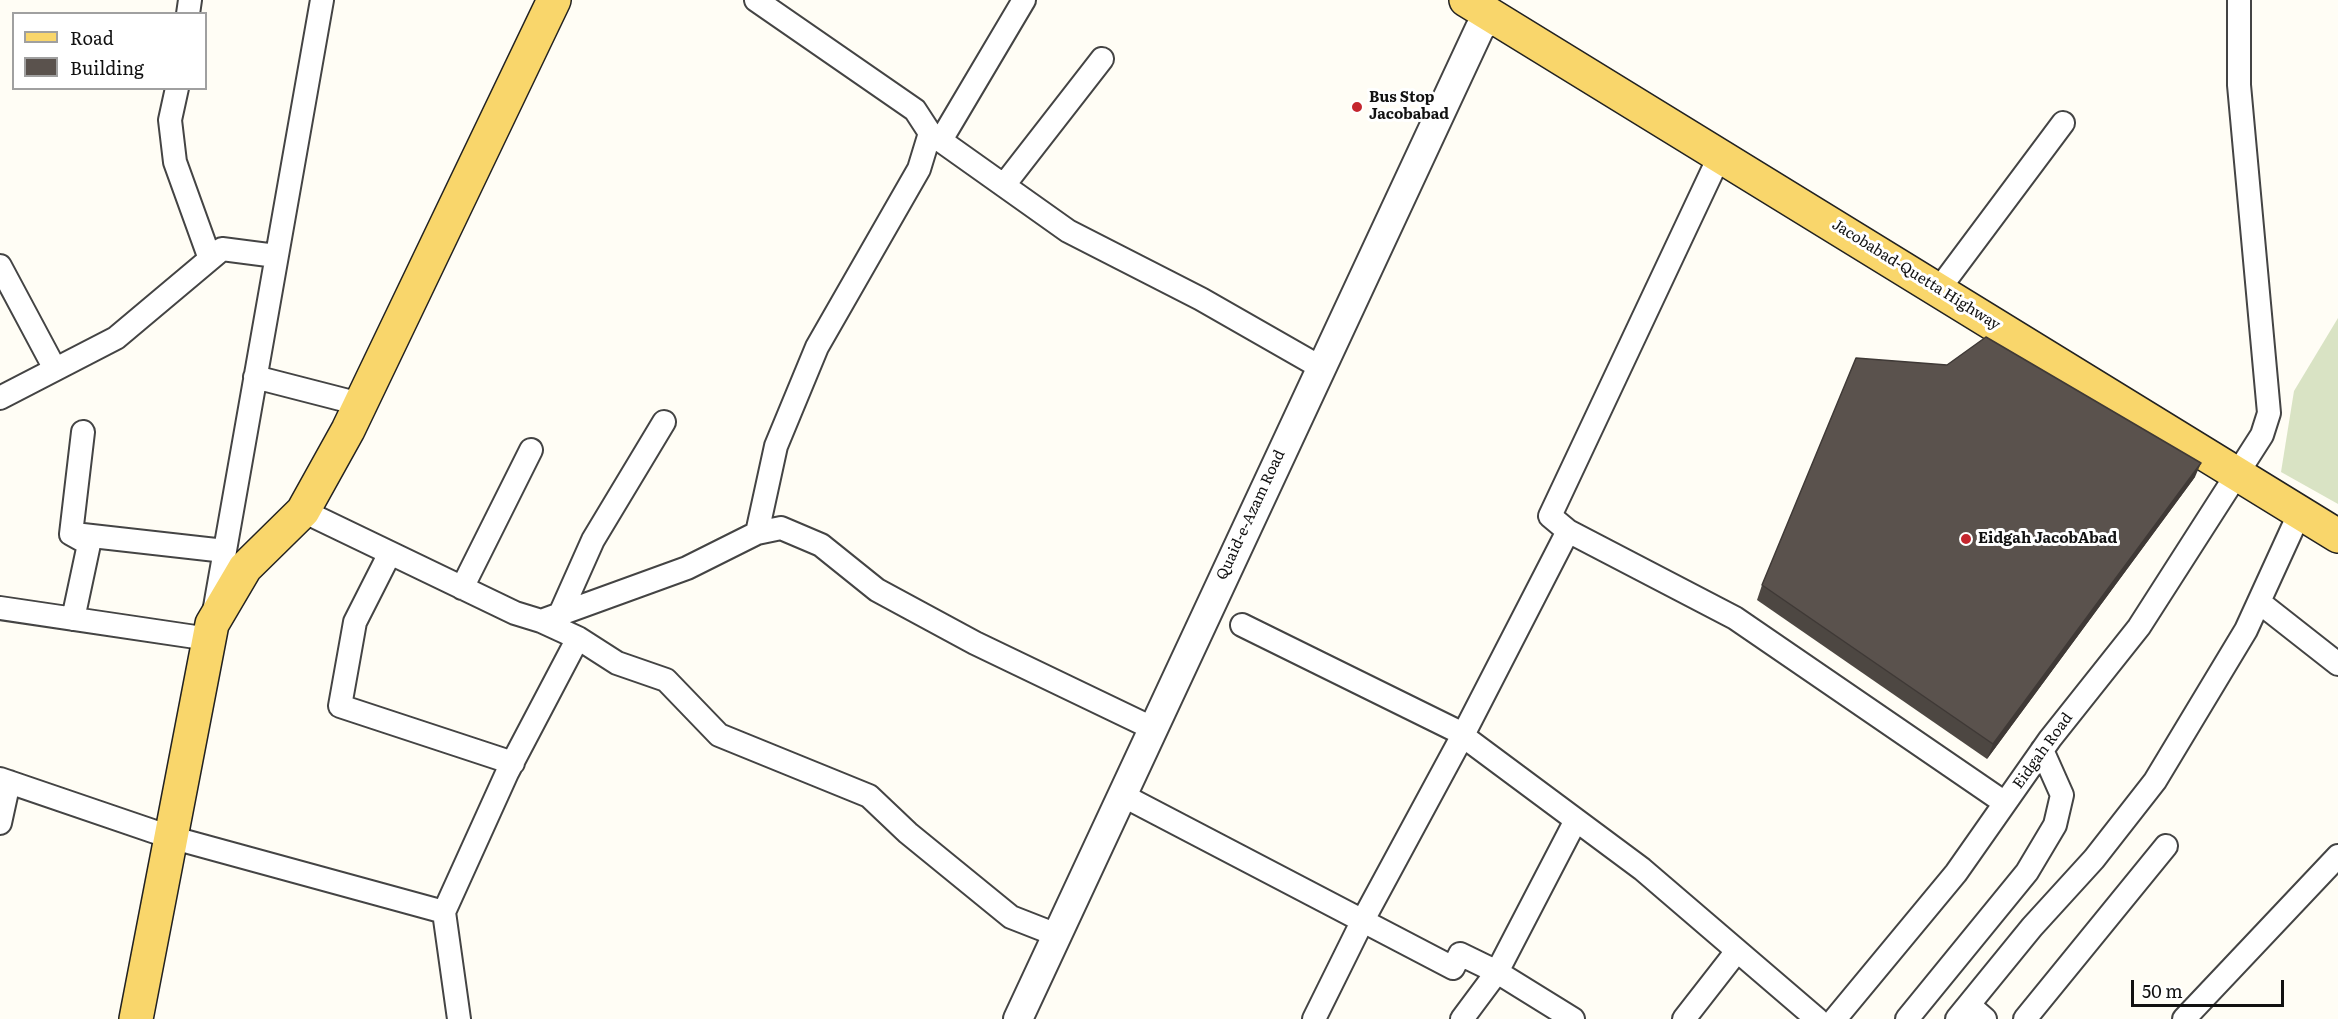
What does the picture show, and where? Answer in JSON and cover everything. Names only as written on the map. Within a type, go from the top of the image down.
[{"type":"main road","points":[[136,1019],[210,632],[245,568],[303,511],[360,404],[554,0]]},
{"type":"main road","name":"Jacobabad-Quetta Highway","points":[[1466,0],[1498,8],[1720,155],[2338,536]]},
{"type":"street","points":[[0,608],[73,619],[210,632],[321,0]]},
{"type":"street","points":[[756,0],[915,110],[935,136],[1068,231],[1201,298],[1320,367]]},
{"type":"street","points":[[757,533],[776,446],[817,347],[920,169],[935,136],[1024,0]]},
{"type":"street","name":"Eidgah Road","points":[[1835,1019],[1956,873],[2042,750],[2139,627],[2262,435],[2269,413],[2239,85],[2238,0]]},
{"type":"street","name":"Quaid-e-Azam Road","points":[[1018,1019],[1480,28],[1498,8]]},
{"type":"street","points":[[1004,185],[1102,60]]},
{"type":"street","points":[[177,90],[170,120],[174,162],[210,259]]},
{"type":"street","points":[[1939,289],[2063,123]]},
{"type":"street","points":[[1720,155],[1550,516],[1568,531],[1735,618],[2005,803]]},
{"type":"street","points":[[0,398],[116,338],[222,249],[276,256]]},
{"type":"street","points":[[0,266],[55,369]]},
{"type":"street","points":[[255,377],[360,404]]},
{"type":"street","points":[[550,617],[664,422]]},
{"type":"street","points":[[71,534],[83,432]]},
{"type":"street","points":[[462,588],[531,450]]},
{"type":"street","points":[[303,511],[515,613],[550,617],[687,568],[757,533],[781,528],[821,545],[877,591],[975,643],[1152,728]]},
{"type":"street","points":[[1970,1014],[2032,927],[2094,859],[2155,781],[2206,700],[2259,602],[2300,512]]},
{"type":"street","points":[[1314,1019],[1363,920],[1463,735],[1568,531]]},
{"type":"street","points":[[71,534],[225,551]]},
{"type":"street","points":[[71,534],[89,544],[73,619]]},
{"type":"street","points":[[390,553],[355,622],[340,706],[513,763]]},
{"type":"street","points":[[2259,602],[2338,664]]},
{"type":"street","points":[[550,617],[617,663],[666,680],[719,735],[869,796],[908,833],[1011,917],[1057,935]]},
{"type":"street","points":[[1242,625],[1463,735],[1642,869],[1817,1019]]},
{"type":"street","points":[[459,1019],[444,912],[513,763],[578,638]]},
{"type":"street","points":[[1907,1019],[2027,872],[2055,825],[2062,795],[2042,750]]},
{"type":"street","points":[[0,824],[4,781],[170,837],[444,912]]},
{"type":"street","points":[[1122,795],[1453,968],[1460,954],[1497,972],[1571,1018]]},
{"type":"street","points":[[1462,1019],[1497,972],[1576,820]]},
{"type":"street","points":[[2025,1019],[2166,846]]},
{"type":"street","points":[[2184,1019],[2338,856]]},
{"type":"street","points":[[1684,1019],[1737,951]]},
{"type":"green space","points":[[2338,318],[2338,504],[2281,472],[2294,391]]},
{"type":"building","name":"Eidgah JacobAbad","points":[[1986,337],[2201,463],[1993,744],[1762,585],[1856,358],[1947,365]]},
{"type":"place","name":"Bus Stop Jacobabad","points":[[1357,107]]},
{"type":"place","name":"Eidgah JacobAbad","points":[[1966,539]]}]
